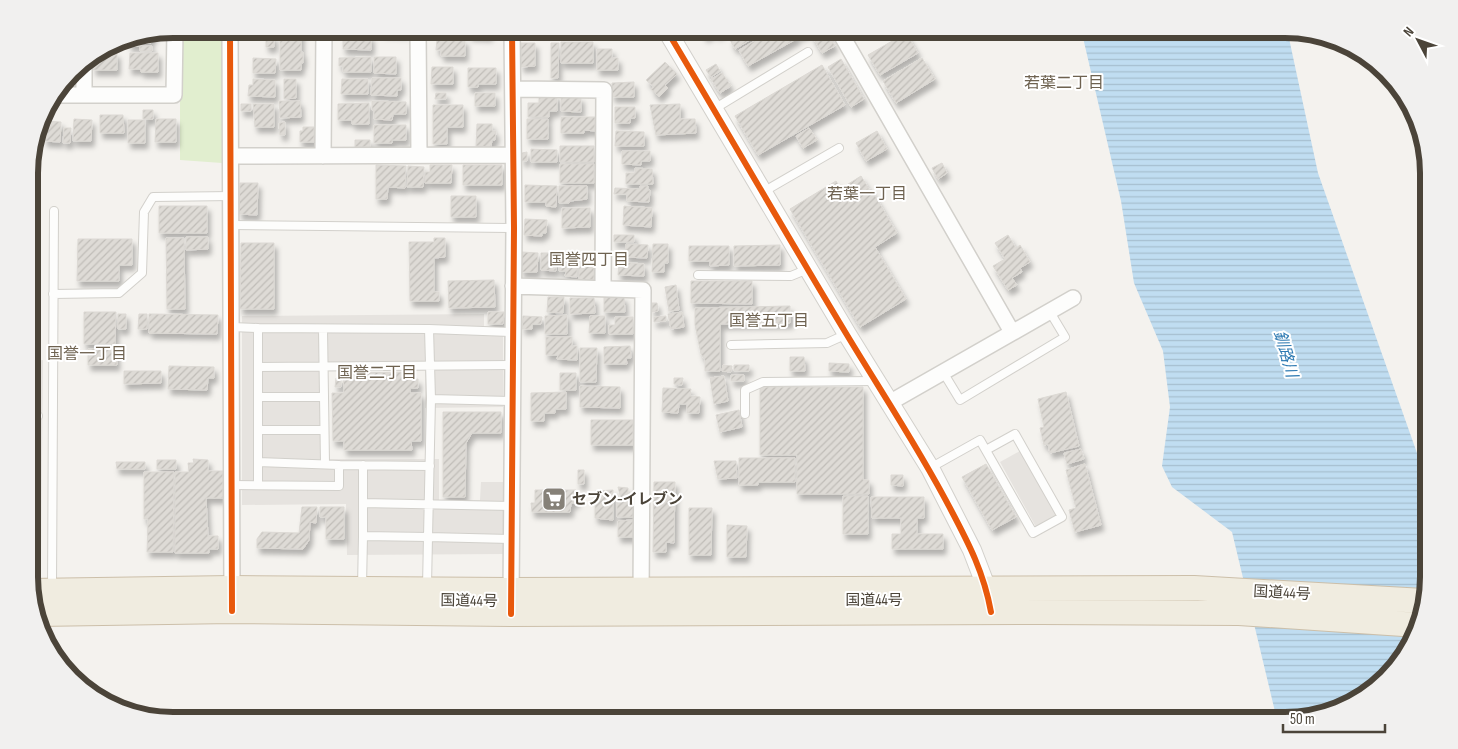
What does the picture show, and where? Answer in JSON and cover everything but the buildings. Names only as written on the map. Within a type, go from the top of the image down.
[{"type":"highway","name":"国道44号","points":[[41,590],[232,588],[511,590],[641,601],[989,600],[1194,588],[1418,601]]},
{"type":"highway","name":"国道44号","points":[[989,600],[1411,625]]},
{"type":"highway","name":"国道44号","points":[[43,614],[232,611],[511,614],[641,601]]},
{"type":"street","points":[[62,95],[174,95],[175,38]]},
{"type":"street","points":[[230,38],[232,611]]},
{"type":"street","points":[[324,38],[324,156]]},
{"type":"street","points":[[418,38],[419,155]]},
{"type":"street","points":[[511,614],[514,228],[512,38]]},
{"type":"street","points":[[671,38],[847,334],[930,468],[972,550],[989,600]]},
{"type":"street","points":[[843,38],[1012,332]]},
{"type":"street","points":[[84,70],[84,94]]},
{"type":"street","points":[[514,89],[604,90],[603,288]]},
{"type":"street","points":[[232,156],[513,155]]},
{"type":"street","points":[[513,286],[644,290],[641,601]]},
{"type":"street","points":[[889,403],[1073,298]]},
{"type":"lane","points":[[714,109],[808,52]]},
{"type":"lane","points":[[762,192],[839,148]]},
{"type":"lane","points":[[53,294],[119,293],[142,273],[144,212],[154,197],[232,196]]},
{"type":"lane","points":[[41,590],[53,294],[54,211]]},
{"type":"lane","points":[[232,225],[514,228]]},
{"type":"lane","points":[[698,275],[791,276],[808,269]]},
{"type":"lane","points":[[944,372],[960,400],[1065,337],[1050,312]]},
{"type":"lane","points":[[232,327],[512,332]]},
{"type":"lane","points":[[258,328],[258,485]]},
{"type":"lane","points":[[323,329],[324,464]]},
{"type":"lane","points":[[427,590],[431,399],[428,329]]},
{"type":"lane","points":[[731,345],[827,343],[847,334]]},
{"type":"lane","points":[[258,367],[512,365]]},
{"type":"lane","points":[[745,414],[745,390],[763,382],[876,381]]},
{"type":"lane","points":[[258,397],[324,397]]},
{"type":"lane","points":[[431,399],[512,401]]},
{"type":"lane","points":[[258,430],[324,430]]},
{"type":"lane","points":[[930,468],[980,440],[1033,533],[1062,517],[1015,434],[986,450]]},
{"type":"lane","points":[[258,462],[430,466]]},
{"type":"lane","points":[[232,485],[339,486],[339,465]]},
{"type":"lane","points":[[362,589],[363,465]]},
{"type":"lane","points":[[363,503],[512,506]]},
{"type":"lane","points":[[363,536],[512,539]]},
{"type":"green space","points":[[180,38],[222,38],[222,163],[180,160]]},
{"type":"green space","points":[[605,38],[606,39],[518,39]]},
{"type":"shaded area","points":[[484,314],[484,328],[503,327],[503,407],[425,408],[425,369],[328,369],[328,459],[439,459],[439,500],[480,500],[481,482],[504,482],[504,554],[347,555],[346,504],[242,505],[242,316]]},
{"type":"shaded area","points":[[38,360],[43,360],[41,557],[38,557]]},
{"type":"shaded area","points":[[1020,451],[1057,515],[1036,527],[1000,462]]},
{"type":"water","name":"釧路川","points":[[1083,38],[1289,38],[1318,173],[1420,462],[1420,586],[1413,620],[1398,652],[1387,666],[1361,689],[1345,698],[1312,709],[1275,711],[1232,532],[1172,487],[1162,466],[1170,407],[1163,351],[1134,283],[1121,201]]},
{"type":"cycle path","points":[[230,38],[232,611]]},
{"type":"cycle path","points":[[511,614],[514,228],[512,38]]},
{"type":"cycle path","points":[[671,38],[939,488],[975,559],[991,612]]},
{"type":"place","name":"セブン-イレブン","points":[[554,499]]},
{"type":"district","name":"若葉二丁目","points":[[1064,83]]},
{"type":"district","name":"若葉一丁目","points":[[867,194]]},
{"type":"district","name":"国誉四丁目","points":[[589,260]]},
{"type":"district","name":"国誉五丁目","points":[[769,321]]},
{"type":"district","name":"国誉一丁目","points":[[87,354]]},
{"type":"district","name":"国誉二丁目","points":[[377,373]]}]
